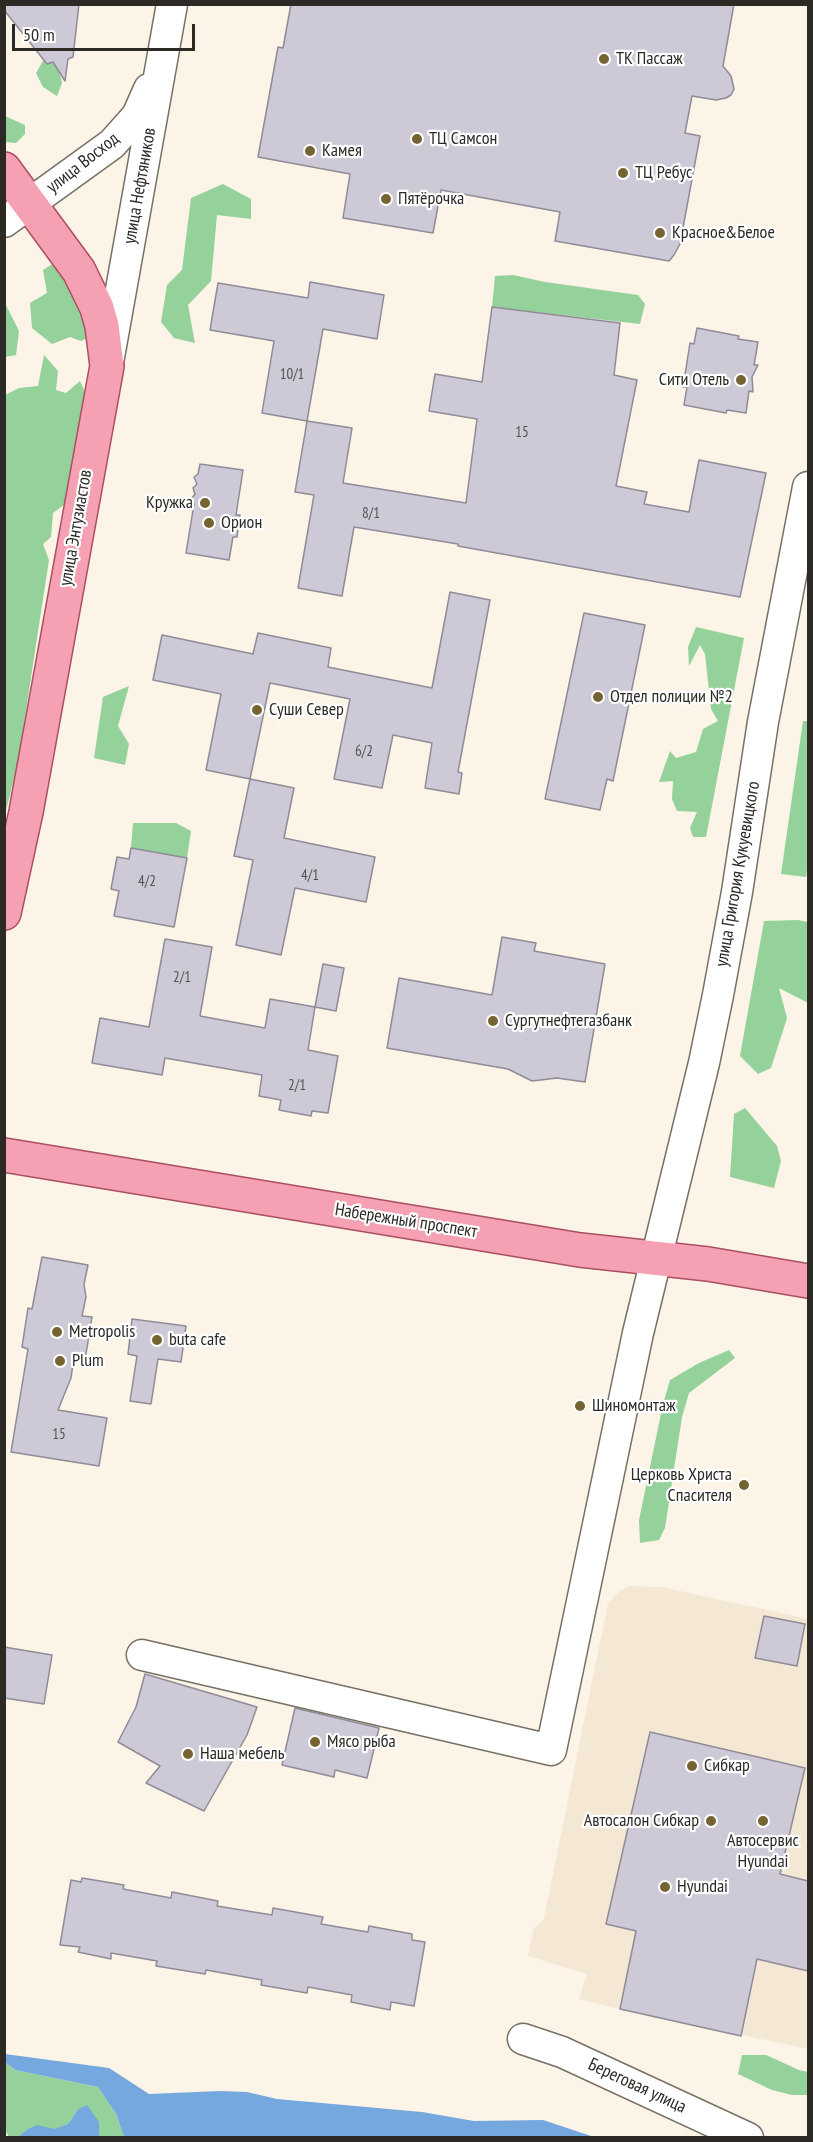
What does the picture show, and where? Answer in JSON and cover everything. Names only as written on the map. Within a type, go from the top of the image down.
[{"type":"main road","name":"улица Энтузиастов","points":[[4,169],[17,213],[79,271],[97,308],[102,326],[107,366],[26,812],[4,914]]},
{"type":"main road","name":"Набережный проспект","points":[[4,1155],[580,1250],[708,1264],[808,1281]]},
{"type":"street","name":"улица Нефтяников","points":[[107,366],[116,328],[171,4]]},
{"type":"street","name":"улица Восход","points":[[17,213],[112,144],[137,116],[163,59]]},
{"type":"street","name":"улица Григория Кукуевицкого","points":[[142,1655],[551,1750],[638,1333],[704,1063],[718,995],[737,892],[763,722],[808,487]]},
{"type":"street","name":"Береговая улица","points":[[523,2039],[562,2052],[748,2138]]},
{"type":"shaded area","name":"Сибкар","points":[[629,1586],[662,1587],[808,1619],[808,2049],[579,1999],[587,1974],[528,1956],[534,1928],[543,1921],[545,1913],[608,1603],[621,1590]]},
{"type":"green space","points":[[44,59],[58,65],[62,83],[57,96],[43,87],[36,73]]},
{"type":"green space","points":[[5,116],[25,125],[25,134],[16,143],[5,142]]},
{"type":"green space","points":[[223,184],[251,199],[251,219],[217,215],[211,281],[188,305],[195,343],[174,338],[161,322],[167,285],[182,270],[191,198]]},
{"type":"green space","points":[[54,263],[78,298],[92,336],[81,341],[70,337],[52,344],[32,328],[30,303],[47,293],[43,270]]},
{"type":"green space","points":[[513,275],[545,282],[638,295],[645,304],[640,324],[492,307],[495,276]]},
{"type":"green space","points":[[4,301],[19,331],[16,355],[5,357]]},
{"type":"green space","points":[[44,355],[58,371],[56,390],[66,393],[80,381],[85,392],[65,504],[53,513],[51,537],[43,544],[49,560],[18,762],[5,815],[5,395],[19,388],[38,386]]},
{"type":"green space","points":[[696,627],[744,638],[706,837],[693,837],[690,828],[697,812],[677,811],[672,799],[673,781],[659,782],[670,751],[676,758],[696,752],[703,729],[718,721],[711,709],[705,654],[700,645],[689,666],[688,647]]},
{"type":"green space","points":[[129,686],[118,726],[129,744],[125,765],[94,758],[103,697]]},
{"type":"green space","points":[[803,721],[808,721],[808,863],[806,877],[781,874]]},
{"type":"green space","points":[[133,823],[176,823],[191,831],[187,858],[131,848]]},
{"type":"green space","points":[[764,921],[808,922],[808,1003],[779,988],[787,1018],[771,1068],[758,1074],[740,1056]]},
{"type":"green space","points":[[745,1108],[777,1146],[781,1161],[774,1188],[730,1177],[734,1114]]},
{"type":"green space","points":[[729,1350],[735,1358],[689,1393],[682,1417],[665,1528],[659,1540],[640,1543],[639,1520],[670,1380],[699,1363]]},
{"type":"green space","points":[[742,2055],[766,2055],[808,2072],[808,2095],[792,2095],[772,2090],[738,2074]]},
{"type":"green space","points":[[5,2062],[15,2070],[98,2087],[116,2114],[124,2137],[99,2137],[99,2122],[78,2109],[68,2124],[54,2130],[28,2129],[18,2138],[9,2137],[5,2130]]},
{"type":"water","points":[[5,2054],[109,2068],[149,2094],[247,2092],[277,2099],[422,2112],[474,2121],[543,2120],[594,2137],[124,2137],[116,2114],[98,2087],[15,2070],[5,2062]]},
{"type":"water","points":[[87,2105],[99,2122],[99,2137],[18,2137],[38,2125],[54,2129],[68,2124],[78,2109]]},
{"type":"building","points":[[4,4],[79,4],[73,57],[68,59],[65,81],[53,62],[47,64],[4,10]]},
{"type":"building","points":[[291,4],[734,4],[723,66],[731,76],[734,89],[731,95],[716,100],[692,96],[685,133],[700,136],[680,244],[674,255],[669,261],[555,241],[560,212],[441,190],[433,233],[343,218],[350,174],[258,157],[278,47],[283,48]]},
{"type":"building","points":[[310,282],[384,295],[377,339],[323,329],[307,421],[262,413],[274,341],[210,330],[218,283],[308,298]]},
{"type":"building","points":[[492,307],[620,323],[614,375],[637,380],[616,486],[647,492],[644,504],[689,512],[699,460],[766,473],[740,597],[458,546],[458,544],[354,527],[342,596],[298,588],[314,495],[295,492],[307,421],[352,428],[343,483],[466,503],[477,419],[429,411],[435,374],[482,382]]},
{"type":"building","points":[[697,328],[758,342],[754,365],[758,365],[752,377],[753,392],[749,391],[746,413],[727,410],[726,413],[684,405],[687,387],[683,387],[690,343],[694,344]]},
{"type":"building","points":[[200,464],[243,470],[236,515],[240,515],[237,537],[233,537],[229,560],[186,553],[194,504],[193,488],[197,484],[194,477],[198,474]]},
{"type":"building","points":[[450,592],[490,600],[458,772],[462,773],[459,794],[425,788],[432,743],[393,735],[382,788],[334,779],[350,699],[270,683],[250,779],[206,770],[221,694],[153,680],[162,635],[253,654],[258,633],[331,648],[328,667],[432,688]]},
{"type":"building","name":"Отдел полиции №2","points":[[584,613],[645,625],[613,781],[607,779],[600,810],[545,799]]},
{"type":"building","points":[[250,779],[294,788],[284,838],[375,857],[366,902],[295,888],[281,955],[236,945],[253,860],[234,856]]},
{"type":"building","points":[[131,848],[187,858],[174,927],[114,916],[119,891],[111,889],[117,857],[129,859]]},
{"type":"building","name":"Сургутнефтегазбанк","points":[[502,937],[536,943],[534,951],[605,964],[585,1082],[557,1078],[532,1081],[508,1069],[387,1048],[399,978],[492,995]]},
{"type":"building","points":[[165,939],[212,947],[200,1016],[265,1028],[270,999],[315,1007],[308,1050],[338,1056],[328,1113],[312,1111],[311,1116],[279,1110],[281,1100],[259,1096],[262,1075],[165,1058],[162,1075],[92,1063],[100,1018],[149,1027]]},
{"type":"building","points":[[323,964],[344,968],[336,1011],[315,1007]]},
{"type":"building","points":[[42,1257],[88,1265],[82,1316],[92,1317],[85,1360],[74,1357],[71,1378],[58,1410],[107,1418],[99,1466],[11,1452],[28,1349],[22,1347],[28,1308],[32,1309]]},
{"type":"building","name":"buta cafe","points":[[132,1319],[186,1326],[181,1362],[158,1359],[151,1404],[130,1401],[137,1356],[128,1354]]},
{"type":"building","points":[[764,1616],[805,1624],[797,1666],[755,1658]]},
{"type":"building","points":[[4,1647],[52,1655],[44,1704],[4,1698]]},
{"type":"building","name":"Наша мебель","points":[[145,1674],[257,1707],[247,1735],[204,1811],[146,1783],[160,1766],[118,1742],[136,1707]]},
{"type":"building","name":"Мясо рыба","points":[[295,1708],[379,1728],[367,1778],[335,1770],[334,1777],[282,1765]]},
{"type":"building","name":"Автосалон Сибкар","points":[[650,1732],[805,1768],[780,1874],[808,1881],[808,1971],[757,1959],[741,2036],[620,2009],[636,1931],[606,1924]]},
{"type":"building","points":[[82,1878],[124,1885],[123,1889],[171,1898],[172,1892],[218,1901],[217,1906],[272,1915],[273,1908],[323,1917],[321,1924],[368,1932],[369,1926],[412,1934],[412,1940],[425,1942],[414,2006],[391,2002],[390,2010],[351,2002],[352,1995],[308,1987],[307,1993],[261,1985],[262,1980],[206,1970],[205,1974],[156,1966],[157,1961],[111,1953],[111,1959],[78,1952],[80,1947],[60,1945],[71,1880],[81,1882]]},
{"type":"place","name":"ТК Пассаж","points":[[604,59]]},
{"type":"place","name":"ТЦ Самсон","points":[[417,139]]},
{"type":"place","name":"Камея","points":[[310,151]]},
{"type":"place","name":"ТЦ Ребус","points":[[623,173]]},
{"type":"place","name":"Пятёрочка","points":[[386,199]]},
{"type":"place","name":"Красное&Белое","points":[[660,233]]},
{"type":"place","name":"Сити Отель","points":[[741,380]]},
{"type":"place","name":"Кружка","points":[[205,503]]},
{"type":"place","name":"Орион","points":[[209,523]]},
{"type":"place","name":"Отдел полиции №2","points":[[598,697]]},
{"type":"place","name":"Суши Север","points":[[257,710]]},
{"type":"place","name":"Сургутнефтегазбанк","points":[[493,1021]]},
{"type":"place","name":"Metropolis","points":[[57,1332]]},
{"type":"place","name":"buta cafe","points":[[157,1340]]},
{"type":"place","name":"Plum","points":[[60,1361]]},
{"type":"place","name":"Шиномонтаж","points":[[580,1406]]},
{"type":"place","name":"Церковь Христа Спасителя","points":[[744,1485]]},
{"type":"place","name":"Мясо рыба","points":[[315,1742]]},
{"type":"place","name":"Наша мебель","points":[[188,1754]]},
{"type":"place","name":"Сибкар","points":[[692,1766]]},
{"type":"place","name":"Автосалон Сибкар","points":[[711,1821]]},
{"type":"place","name":"Автосервис Hyundai","points":[[763,1821]]},
{"type":"place","name":"Hyundai","points":[[665,1887]]}]
